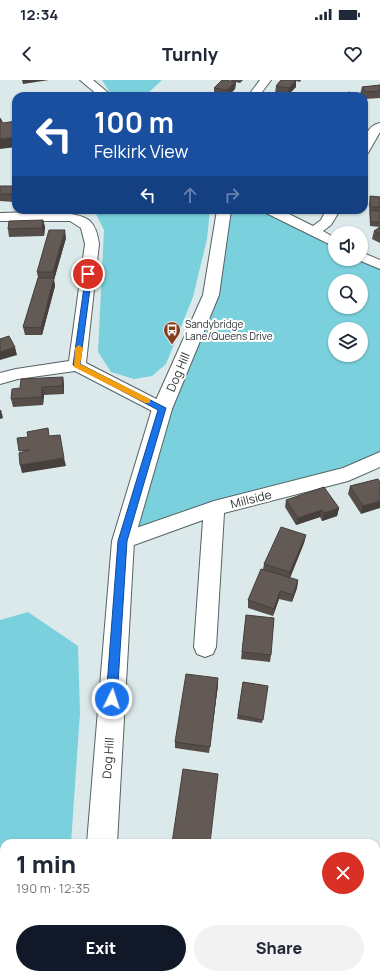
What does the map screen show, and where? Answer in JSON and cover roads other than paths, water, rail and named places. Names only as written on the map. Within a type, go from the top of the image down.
[{"type":"street","points":[[86,80],[101,92]]},
{"type":"street","points":[[256,92],[266,80]]},
{"type":"street","points":[[368,143],[375,130],[380,126]]},
{"type":"street","name":"Dog Hill","points":[[102,839],[123,541],[162,408],[211,295],[223,214]]},
{"type":"street","points":[[279,214],[328,239]]},
{"type":"street","points":[[314,232],[326,222],[331,214]]},
{"type":"street","points":[[0,217],[72,217],[82,221],[90,230],[92,244],[77,365]]},
{"type":"street","points":[[368,259],[380,265]]},
{"type":"street","points":[[0,379],[16,374],[77,365],[162,408]]},
{"type":"street","name":"Millside","points":[[123,541],[214,508],[348,474],[380,459]]},
{"type":"street","points":[[206,647],[214,508]]},
{"type":"place","name":"Sandybridge Lane/Queens Drive","points":[[172,345]]}]
